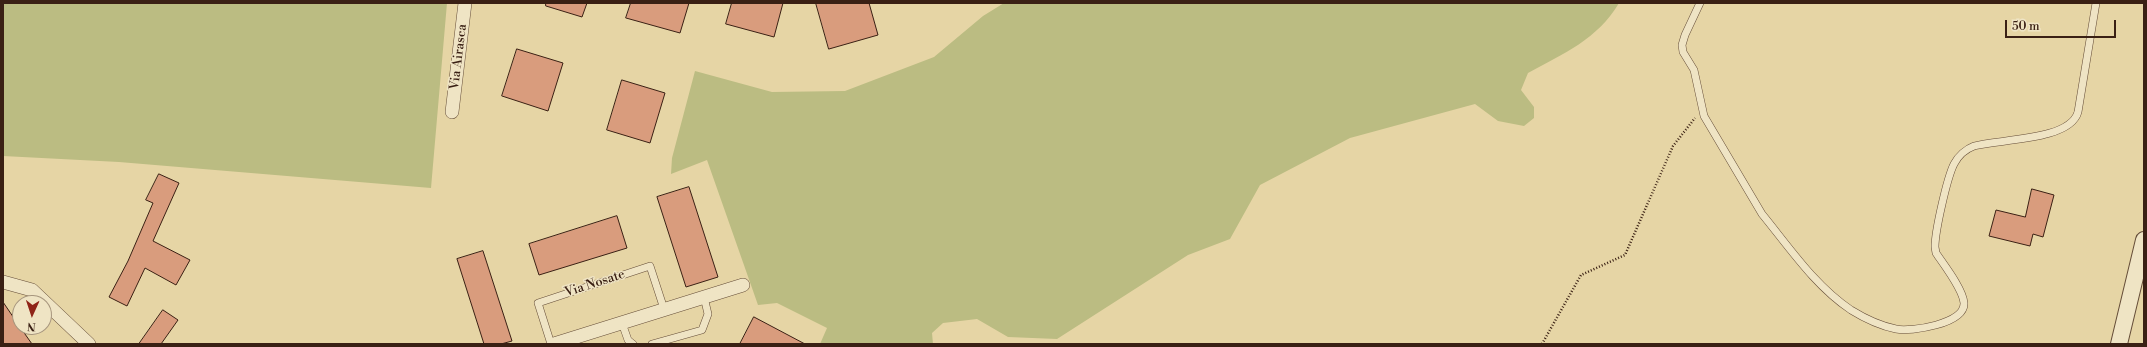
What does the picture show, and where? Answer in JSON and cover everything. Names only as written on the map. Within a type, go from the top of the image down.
[{"type":"street","name":"Via Airasca","points":[[452,112],[465,3]]},
{"type":"street","points":[[2119,344],[2144,240]]},
{"type":"street","points":[[3,282],[32,290],[88,344]]},
{"type":"street","name":"Via Nosate","points":[[553,344],[743,285]]},
{"type":"lane","points":[[1700,3],[1682,45],[1685,56],[1696,76],[1701,110],[1762,214],[1835,298],[1861,315],[1894,329],[1912,329],[1944,322],[1959,314],[1964,305],[1962,294],[1936,253],[1935,247],[1949,178],[1954,163],[1967,149],[1974,146],[1991,142],[2036,137],[2066,126],[2075,119],[2078,112],[2096,3]]},
{"type":"lane","name":"Via Nosate","points":[[553,344],[538,303],[650,266],[664,310]]},
{"type":"lane","points":[[652,344],[702,330],[708,314],[704,297]]},
{"type":"lane","points":[[622,323],[628,340],[633,344]]},
{"type":"path","points":[[1542,344],[1581,275],[1625,255],[1673,146],[1701,110]]},
{"type":"green space","points":[[3,3],[447,3],[431,188],[119,162],[3,156]]},
{"type":"green space","points":[[1004,3],[1619,3],[1610,16],[1590,36],[1567,52],[1528,73],[1521,90],[1534,107],[1534,118],[1524,126],[1498,121],[1475,104],[1350,138],[1260,185],[1230,239],[1188,255],[1057,339],[1008,337],[977,319],[943,323],[932,333],[933,344],[820,344],[827,328],[777,303],[758,305],[707,160],[671,174],[672,158],[695,71],[772,92],[845,91],[934,57],[983,16]]},
{"type":"building","points":[[546,3],[587,3],[582,17],[546,6]]},
{"type":"building","points":[[631,3],[689,3],[680,33],[626,18]]},
{"type":"building","points":[[732,3],[783,3],[774,37],[726,24]]},
{"type":"building","points":[[816,3],[869,3],[878,35],[829,49]]},
{"type":"building","points":[[517,49],[563,63],[548,111],[502,96]]},
{"type":"building","points":[[622,80],[665,93],[650,143],[607,130]]},
{"type":"building","points":[[159,174],[179,183],[153,241],[190,260],[176,285],[145,268],[127,306],[109,297],[128,261],[153,203],[146,200]]},
{"type":"building","points":[[689,187],[718,277],[686,287],[657,197]]},
{"type":"building","points":[[2032,189],[2054,195],[2043,237],[2033,234],[2030,246],[1989,236],[1996,210],[2025,217]]},
{"type":"building","points":[[617,216],[627,248],[539,275],[529,244]]},
{"type":"building","points":[[483,251],[512,341],[501,344],[484,344],[457,259]]},
{"type":"building","points":[[3,302],[12,315],[12,335],[26,335],[32,344],[3,344]]},
{"type":"building","points":[[163,310],[178,320],[161,344],[139,344]]},
{"type":"building","points":[[754,317],[805,344],[740,344]]}]
